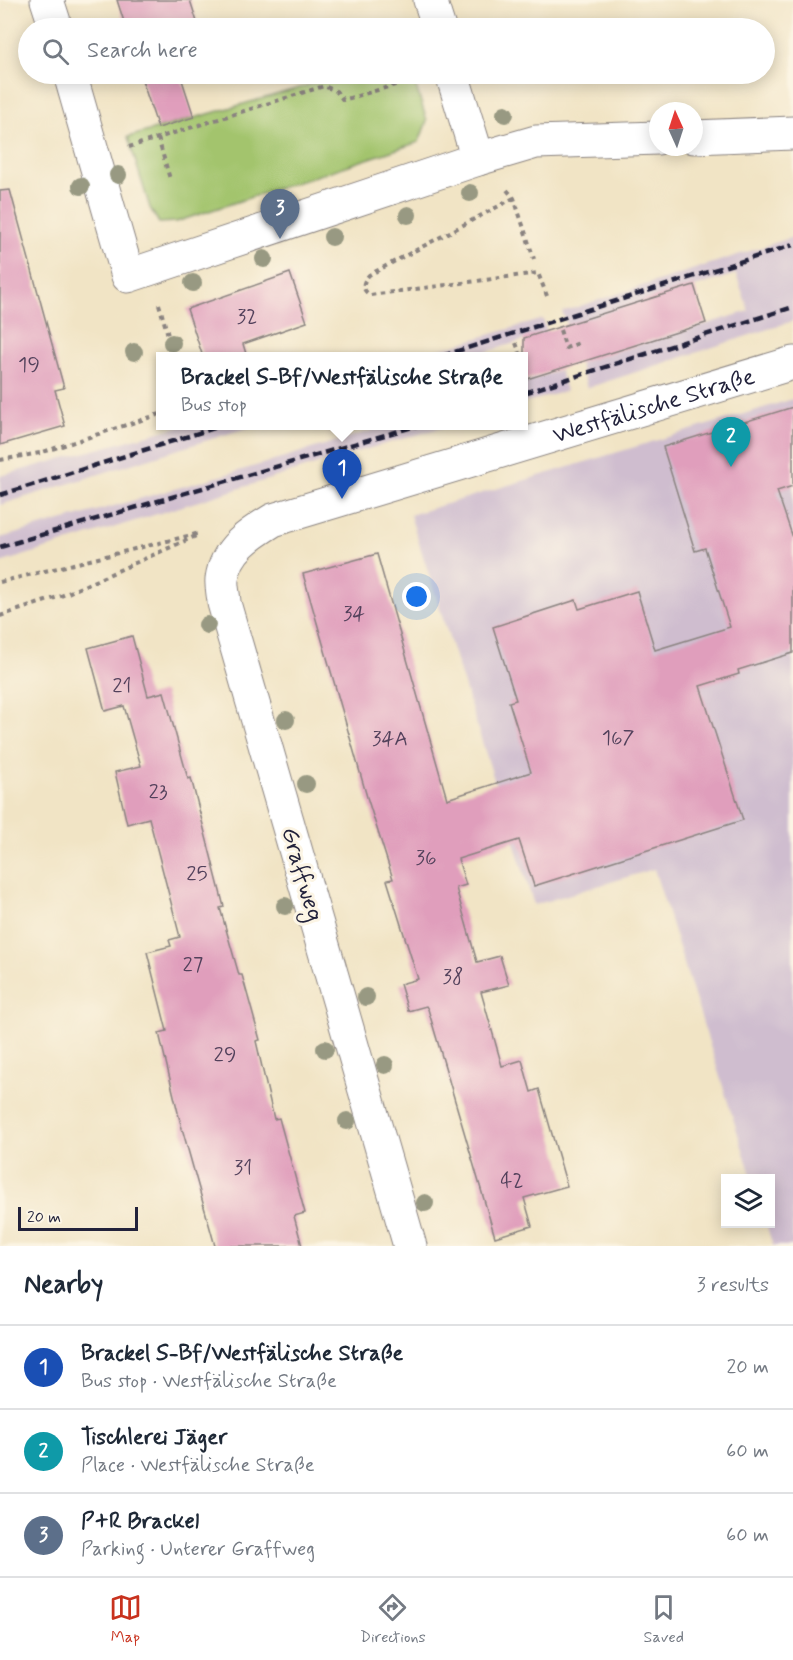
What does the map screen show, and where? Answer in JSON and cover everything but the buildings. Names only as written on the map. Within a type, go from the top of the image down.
[{"type":"street","points":[[47,0],[53,18]]},
{"type":"street","points":[[430,0],[436,18]]},
{"type":"street","points":[[73,84],[138,272],[478,159],[536,142],[649,138]]},
{"type":"street","points":[[441,84],[478,159]]},
{"type":"street","points":[[703,137],[793,133]]},
{"type":"street","name":"Westfälische Straße","points":[[273,520],[793,363]]},
{"type":"street","name":"Graffweg","points":[[273,520],[247,536],[229,557],[222,580],[224,603],[410,1246]]},
{"type":"path","points":[[131,147],[324,86],[336,91],[343,100],[403,84]]},
{"type":"path","points":[[158,138],[170,179]]},
{"type":"path","points":[[534,259],[514,198],[369,275],[363,286],[365,292],[370,295],[538,273],[547,296]]},
{"type":"path","points":[[138,272],[172,352]]},
{"type":"path","points":[[560,330],[566,348],[579,344]]},
{"type":"path","points":[[516,344],[518,352]]},
{"type":"path","points":[[0,460],[40,453],[156,415]]},
{"type":"path","points":[[0,582],[207,531],[62,596],[0,616]]},
{"type":"shaded area","points":[[793,237],[793,321],[587,388],[579,363],[749,311],[736,274],[568,327],[562,312]]},
{"type":"shaded area","points":[[543,319],[547,333],[486,352],[430,352]]},
{"type":"shaded area","points":[[560,370],[566,391],[528,402],[528,381]]},
{"type":"shaded area","points":[[793,399],[793,1246],[773,1246],[767,1228],[775,1228],[775,1174],[751,1174],[654,869],[534,905],[410,515]]},
{"type":"shaded area","points":[[167,430],[240,430],[0,505],[0,476]]},
{"type":"shaded area","points":[[373,430],[434,430],[0,563],[0,538],[249,468]]},
{"type":"green space","points":[[313,84],[415,84],[427,121],[419,142],[176,222],[159,223],[150,208],[128,137]]},
{"type":"railway","points":[[455,352],[793,245]]},
{"type":"railway","points":[[528,392],[793,307]]},
{"type":"railway","points":[[0,495],[208,430]]},
{"type":"railway","points":[[0,547],[402,430]]},
{"type":"place","name":"P+R Brackel","points":[[280,239]]},
{"type":"place","name":"Tischlerei Jäger","points":[[731,467]]},
{"type":"place","name":"Brackel S-Bf/Westfälische Straße","points":[[342,499]]}]
